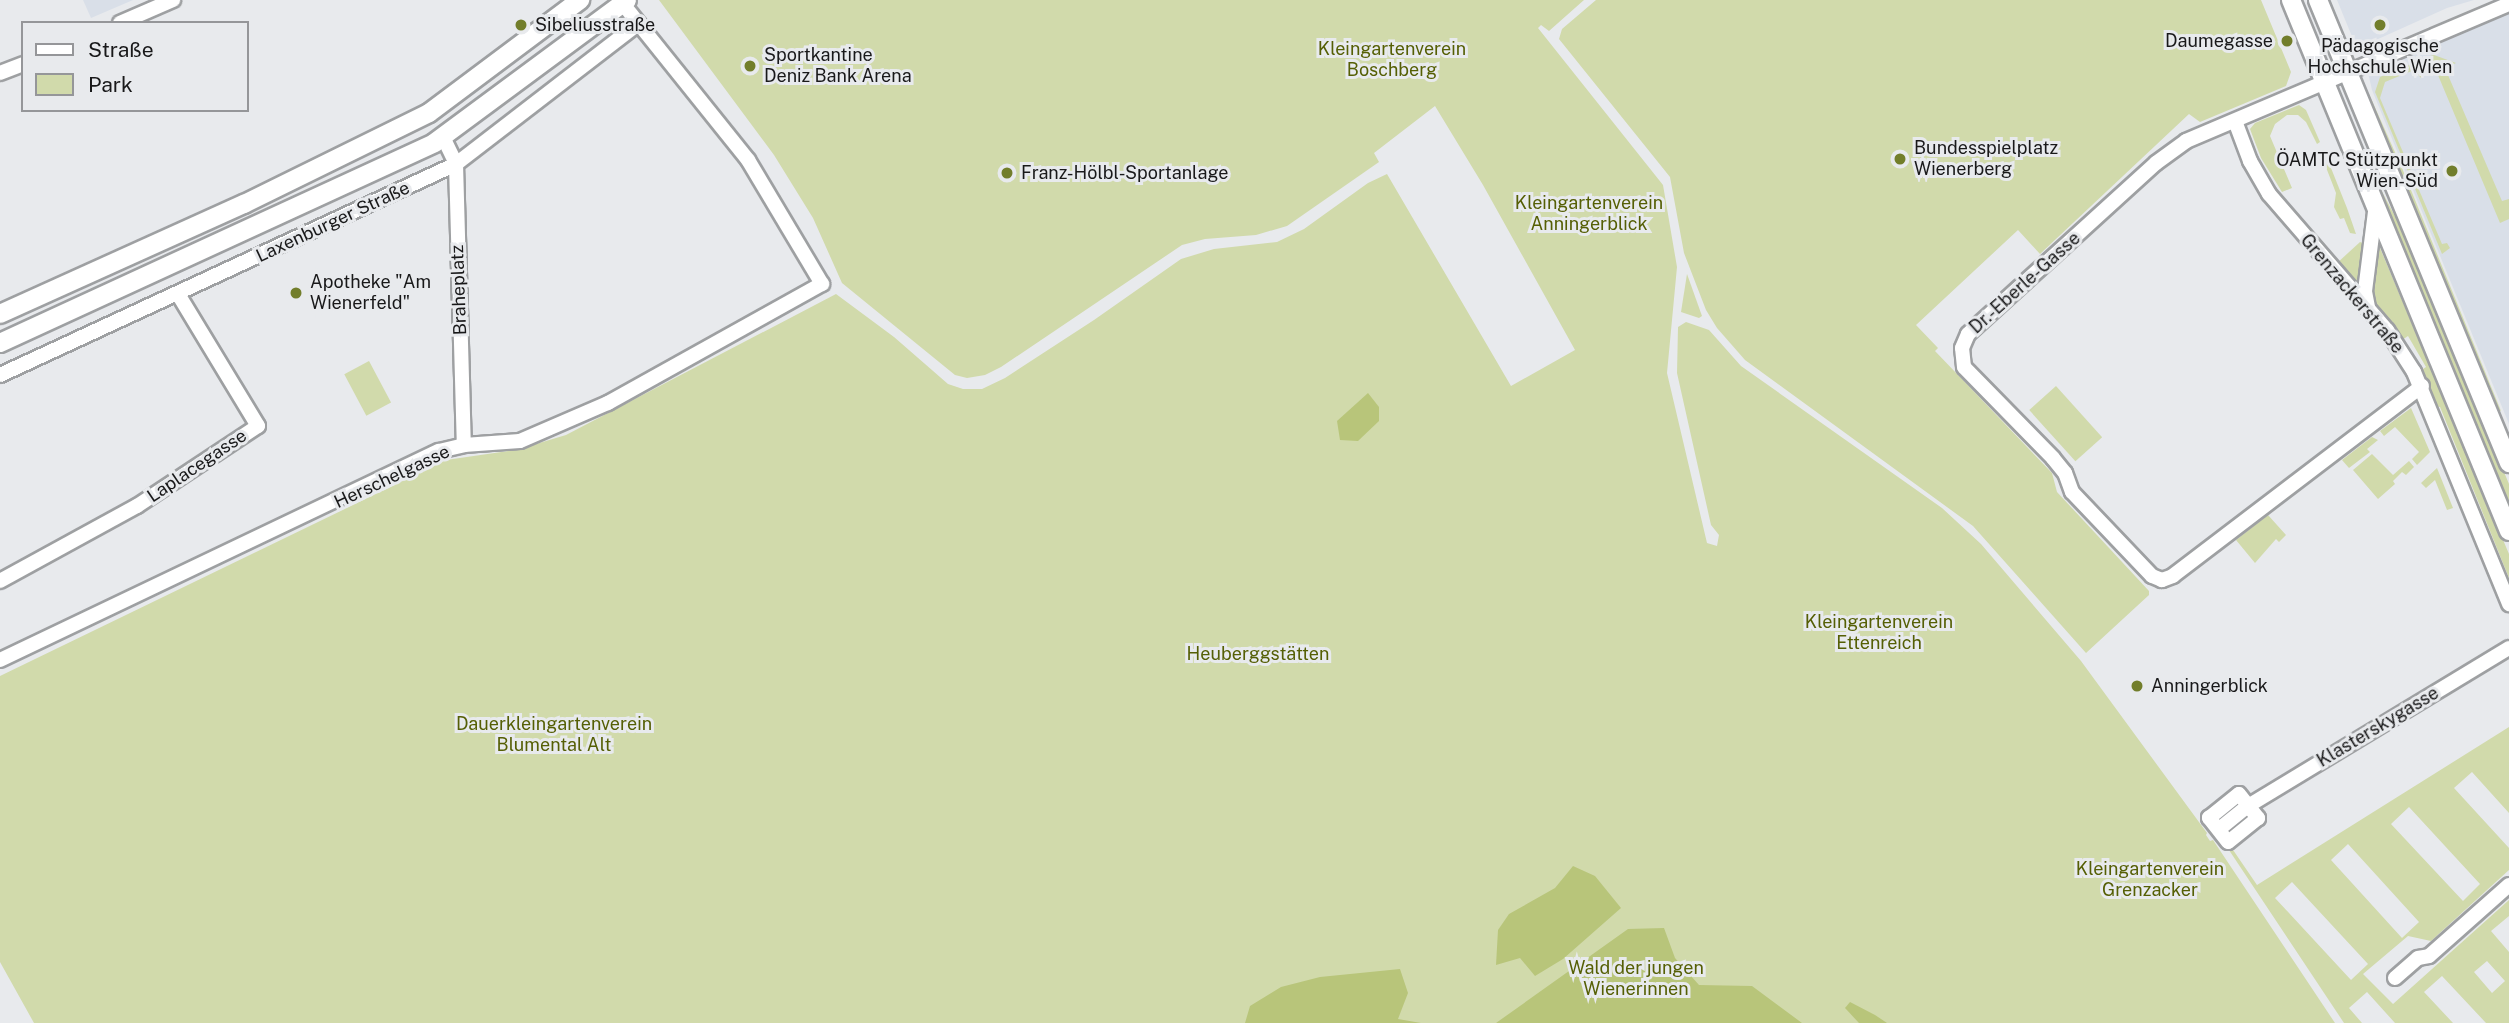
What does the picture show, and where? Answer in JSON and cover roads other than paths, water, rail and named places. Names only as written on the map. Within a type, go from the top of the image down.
[{"type":"main road","points":[[0,314],[244,204],[429,113],[580,0]]},
{"type":"main road","name":"Grenzackerstraße","points":[[2291,0],[2375,212],[2509,531]]},
{"type":"main road","points":[[2318,0],[2509,463]]},
{"type":"main road","name":"Laxenburger Straße","points":[[0,343],[443,138],[623,1]]},
{"type":"street","points":[[125,21],[173,0]]},
{"type":"street","points":[[623,1],[638,24]]},
{"type":"street","points":[[2235,121],[2323,81],[2509,5]]},
{"type":"street","name":"Laxenburger Straße","points":[[0,375],[456,164],[638,24]]},
{"type":"street","name":"Herschelgasse","points":[[0,660],[439,451],[464,445],[520,441],[608,403],[822,284],[748,160],[638,24]]},
{"type":"street","points":[[0,73],[21,65]]},
{"type":"street","name":"Grenzackerstraße","points":[[2235,121],[2250,161],[2269,194],[2329,267],[2368,307],[2402,351],[2422,386],[2509,604]]},
{"type":"street","name":"Dr.-Eberle-Gasse","points":[[2235,121],[2186,141],[2110,205],[1968,334],[1962,348],[1964,367],[2053,458],[2065,473],[2072,492],[2152,576],[2162,580],[2173,576],[2422,386]]},
{"type":"street","name":"Braheplatz","points":[[443,138],[456,164],[464,445]]},
{"type":"street","points":[[2368,307],[2365,291],[2375,212]]},
{"type":"street","name":"Laplacegasse","points":[[0,581],[126,513],[258,426],[178,293]]},
{"type":"street","name":"Klasterskygasse","points":[[2223,825],[2248,806],[2509,648]]},
{"type":"street","points":[[2395,978],[2418,958],[2429,956],[2509,885]]},
{"type":"place","name":"Sibeliusstraße","points":[[521,25]]},
{"type":"place","name":"Pädagogische Hochschule Wien","points":[[2380,25]]},
{"type":"place","name":"Daumegasse","points":[[2287,41]]},
{"type":"place","name":"Sportkantine Deniz Bank Arena","points":[[750,66]]},
{"type":"place","name":"Bundesspielplatz Wienerberg","points":[[1900,159]]},
{"type":"place","name":"ÖAMTC Stützpunkt Wien-Süd","points":[[2452,171]]},
{"type":"place","name":"Franz-Hölbl-Sportanlage","points":[[1007,173]]},
{"type":"place","name":"Apotheke \"Am Wienerfeld\"","points":[[296,293]]},
{"type":"place","name":"Anningerblick","points":[[2137,686]]},
{"type":"park label","name":"Kleingartenverein Boschberg","points":[[1392,60]]},
{"type":"park label","name":"Kleingartenverein Anningerblick","points":[[1589,214]]},
{"type":"park label","name":"Kleingartenverein Ettenreich","points":[[1879,633]]},
{"type":"park label","name":"Heuberggstätten","points":[[1258,654]]},
{"type":"park label","name":"Dauerkleingartenverein Blumental Alt","points":[[554,735]]},
{"type":"park label","name":"Kleingartenverein Grenzacker","points":[[2150,880]]},
{"type":"park label","name":"Wald der jungen Wienerinnen","points":[[1636,979]]}]
